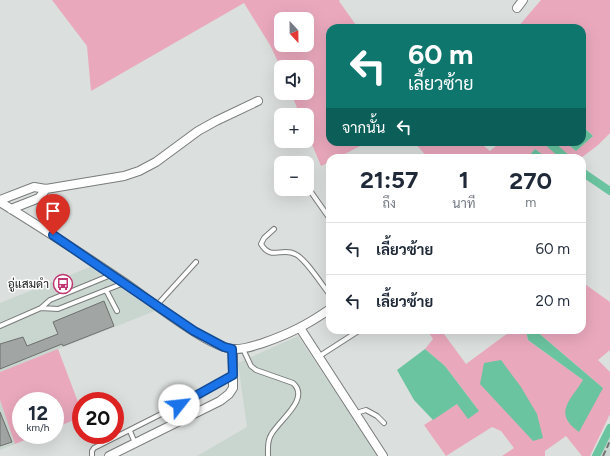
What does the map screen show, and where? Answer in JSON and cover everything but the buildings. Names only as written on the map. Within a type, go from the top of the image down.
[{"type":"street","points":[[517,8],[523,0]]},
{"type":"street","points":[[0,201],[34,187],[46,189],[124,176],[139,171],[156,162],[198,131],[216,120],[258,101]]},
{"type":"street","points":[[11,209],[39,198],[46,189]]},
{"type":"street","points":[[0,201],[112,274],[212,342],[224,347],[242,349],[287,335],[326,312]]},
{"type":"street","points":[[300,328],[383,456]]},
{"type":"street","points":[[108,456],[220,401],[229,394],[233,388],[232,349]]},
{"type":"lane","points":[[314,196],[326,213]]},
{"type":"lane","points":[[274,229],[264,238],[261,244],[263,247],[272,253],[294,253],[301,259],[326,290]]},
{"type":"lane","points":[[157,305],[196,262]]},
{"type":"lane","points":[[0,326],[41,308],[50,300],[112,274]]},
{"type":"lane","points":[[41,308],[58,309],[125,283]]},
{"type":"lane","points":[[106,290],[117,311]]},
{"type":"lane","points":[[318,357],[354,334]]},
{"type":"lane","points":[[242,349],[251,366],[256,370],[293,383],[296,386],[298,394],[296,402],[285,418],[270,435],[267,444],[268,456]]},
{"type":"lane","points":[[92,456],[92,451],[94,448],[130,431],[233,375]]},
{"type":"lane","points":[[179,405],[185,418]]},
{"type":"lane","points":[[356,413],[366,410],[377,416],[384,423]]},
{"type":"lane","points":[[130,431],[135,443]]},
{"type":"shaded area","points":[[52,0],[340,0],[339,1],[355,24],[326,24],[326,146],[360,146],[345,154],[326,154],[326,164],[321,166],[314,148],[314,108],[297,108],[294,100],[314,100],[314,60],[277,60],[270,45],[244,3],[91,91],[87,46]]},
{"type":"shaded area","points":[[541,0],[610,0],[610,133],[586,154],[542,154],[535,149],[531,154],[424,154],[418,146],[484,146],[490,151],[496,146],[570,146],[576,151],[582,146],[586,146],[586,142],[593,136],[586,130],[586,24],[520,24]]},
{"type":"shaded area","points":[[586,130],[593,136],[586,142]]},
{"type":"shaded area","points":[[570,146],[582,146],[576,151]]},
{"type":"shaded area","points":[[535,149],[542,154],[531,154]]},
{"type":"shaded area","points":[[90,267],[155,311],[0,372],[0,303]]},
{"type":"shaded area","points":[[586,285],[610,302],[610,350],[598,360],[610,372],[610,414],[590,456],[582,456],[566,436],[545,451],[545,456],[502,456],[514,448],[501,431],[492,427],[446,456],[424,425],[457,404],[479,411],[445,366],[425,349],[433,339],[430,334],[444,334],[466,364],[507,334],[527,334],[528,340],[583,380],[603,388],[540,334],[586,334]]},
{"type":"shaded area","points":[[527,334],[540,334],[603,388],[579,432],[571,425],[565,412],[569,400],[583,380],[528,340]]},
{"type":"shaded area","points":[[298,336],[378,456],[197,456],[247,427],[238,363]]},
{"type":"shaded area","points":[[58,349],[74,392],[72,392],[72,421],[64,424],[64,392],[12,392],[12,435],[0,400],[0,372]]},
{"type":"shaded area","points":[[425,349],[445,366],[479,411],[468,419],[457,404],[433,420],[414,400],[397,370]]},
{"type":"shaded area","points":[[501,360],[521,387],[537,414],[543,438],[533,441],[480,384],[484,363]]},
{"type":"shaded area","points":[[0,400],[12,435],[12,444],[15,444],[0,450]]},
{"type":"shaded area","points":[[610,432],[610,456],[599,456]]},
{"type":"waterway","points":[[552,146],[562,154]]},
{"type":"waterway","points":[[586,175],[610,191]]},
{"type":"waterway","points":[[596,456],[610,428]]},
{"type":"railway","points":[[603,456],[610,441]]},
{"type":"place","name":"อู่แสมดำ","points":[[63,284]]},
{"type":"route","points":[[53,235],[194,331],[212,342],[232,349],[233,375],[179,405]]}]
